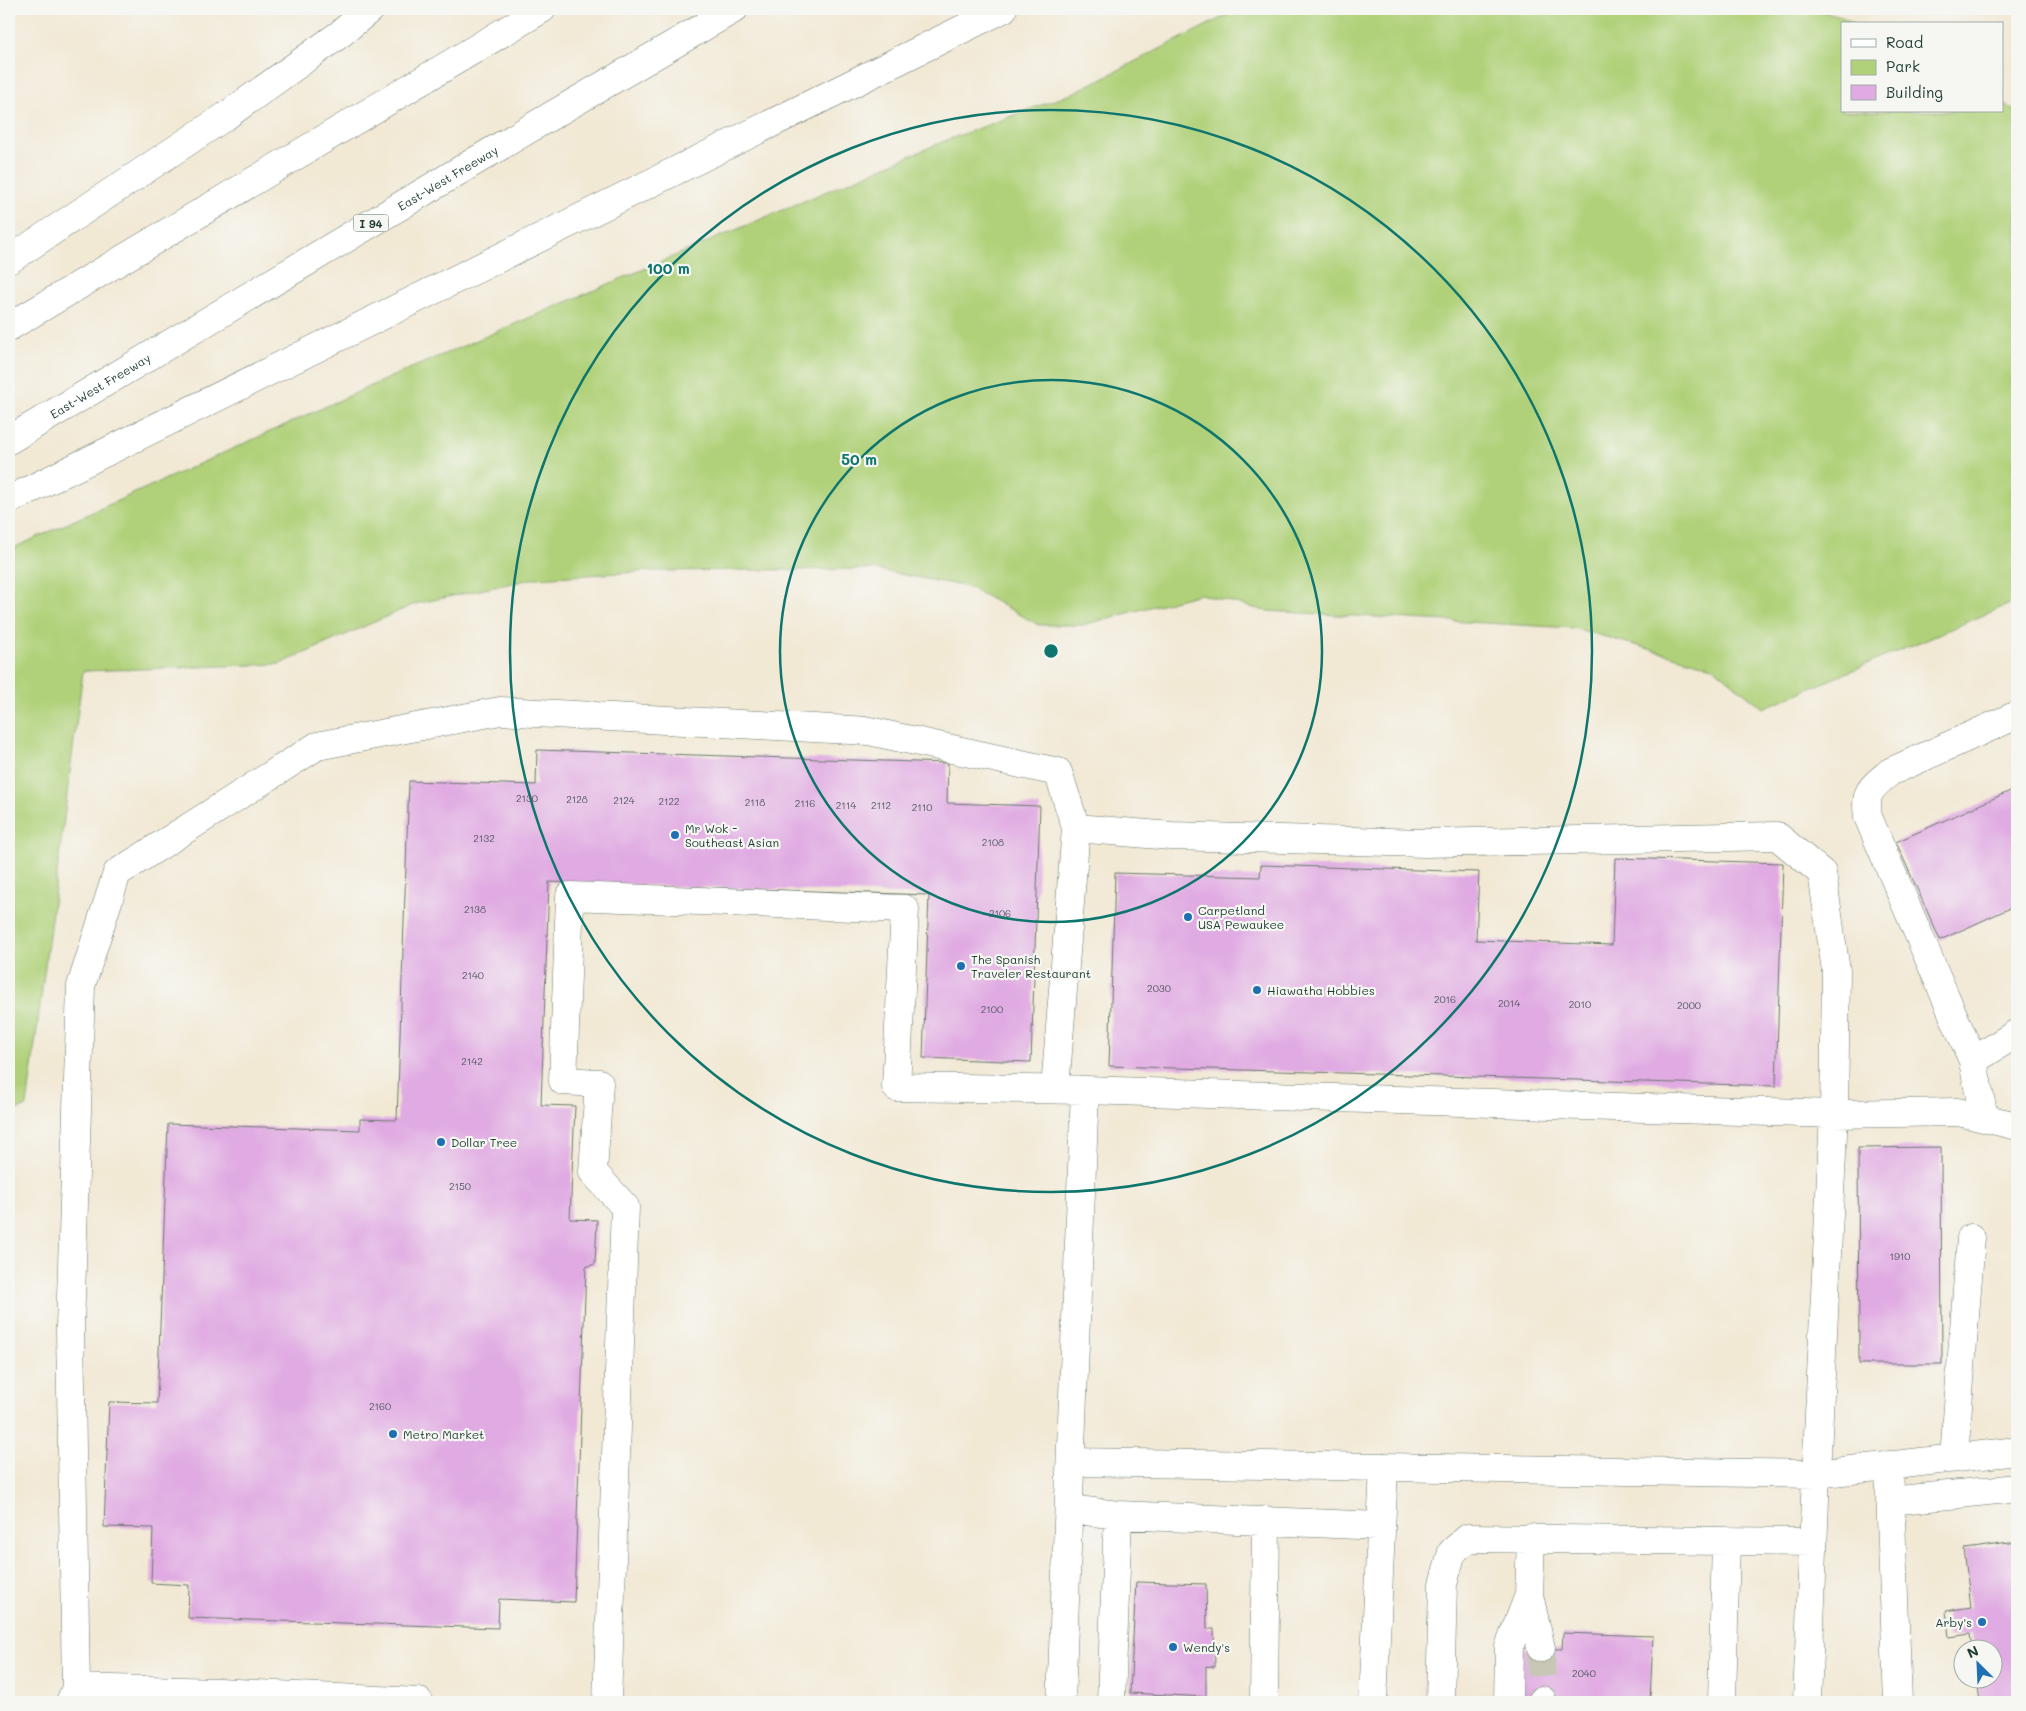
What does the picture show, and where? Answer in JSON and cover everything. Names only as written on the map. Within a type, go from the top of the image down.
[{"type":"main road","points":[[9,260],[226,116],[340,34],[370,9]]},
{"type":"main road","points":[[9,327],[542,9]]},
{"type":"main road","name":"East-West Freeway","points":[[9,440],[734,9]]},
{"type":"main road","points":[[9,500],[1004,9]]},
{"type":"main road","points":[[419,1702],[229,1693],[73,1695],[70,1328],[81,986],[117,873],[317,746],[500,711],[869,731],[1058,772],[1076,828],[1055,1089]]},
{"type":"main road","points":[[1984,1118],[1973,1061],[1868,817],[1866,800],[1874,786],[1890,772],[2017,715]]},
{"type":"main road","points":[[1076,828],[1171,836],[1425,843],[1777,836],[1822,873],[1836,971],[1834,1114],[1807,1702]]},
{"type":"main road","points":[[607,1702],[625,1207],[593,1172],[598,1083],[563,1081],[570,896],[905,909],[896,1087],[1055,1089],[1834,1114],[1958,1112],[2017,1126]]},
{"type":"main road","points":[[1973,1061],[2017,1033]]},
{"type":"main road","points":[[1061,1702],[1086,1090]]},
{"type":"main road","points":[[1954,1458],[1971,1238]]},
{"type":"main road","points":[[1070,1462],[1816,1474],[2017,1451]]},
{"type":"main road","points":[[1890,1465],[1898,1702]]},
{"type":"main road","points":[[1373,1702],[1384,1467]]},
{"type":"main road","points":[[1890,1501],[2017,1488]]},
{"type":"main road","points":[[1068,1509],[1118,1515],[1381,1526]]},
{"type":"main road","points":[[1111,1702],[1118,1515]]},
{"type":"main road","points":[[1264,1702],[1266,1520]]},
{"type":"main road","points":[[1440,1702],[1443,1584],[1452,1552],[1468,1538],[1813,1542]]},
{"type":"main road","points":[[1531,1538],[1529,1596],[1541,1648]]},
{"type":"main road","points":[[1722,1702],[1726,1541]]},
{"type":"main road","points":[[1508,1702],[1509,1647],[1529,1596]]},
{"type":"green space","points":[[1239,9],[1811,9],[1838,15],[1850,22],[1841,22],[1841,112],[2004,112],[2004,104],[2017,111],[2017,601],[1763,708],[1713,667],[1574,628],[1266,611],[1200,594],[1082,625],[1039,625],[969,587],[872,569],[653,571],[536,578],[415,604],[280,664],[83,671],[27,1106],[9,1113],[9,550],[402,372],[947,140],[1071,94]]},
{"type":"building","points":[[537,750],[948,763],[947,803],[1040,806],[1031,1062],[923,1058],[929,895],[549,882],[541,1105],[575,1106],[570,1219],[597,1220],[595,1264],[586,1267],[574,1602],[499,1599],[498,1628],[188,1618],[189,1585],[151,1583],[153,1528],[104,1527],[109,1402],[157,1403],[168,1124],[360,1130],[360,1119],[397,1120],[409,781],[536,785]]},
{"type":"building","points":[[2017,788],[2017,905],[1940,940],[1896,842]]},
{"type":"building","points":[[1615,858],[1783,863],[1776,1086],[1109,1066],[1115,873],[1260,877],[1261,865],[1479,872],[1476,940],[1612,945]]},
{"type":"building","points":[[1941,1147],[1942,1364],[1859,1364],[1858,1148]]},
{"type":"building","name":"Arby's","points":[[2017,1542],[2017,1702],[1980,1702],[1978,1688],[2004,1688],[2004,1638],[1972,1638],[1971,1634],[1949,1637],[1946,1611],[1971,1607],[1964,1549]]},
{"type":"building","name":"Wendy's","points":[[1136,1582],[1206,1584],[1207,1629],[1214,1629],[1215,1667],[1206,1666],[1206,1697],[1130,1693]]},
{"type":"building","points":[[1563,1633],[1653,1636],[1650,1702],[1560,1702],[1560,1698],[1542,1700],[1516,1697],[1518,1648],[1562,1649]]},
{"type":"tunnel","points":[[1541,1648],[1542,1700]]},
{"type":"place","name":"Mr Wok - Southeast Asian","points":[[675,835]]},
{"type":"place","name":"Carpetland USA Pewaukee","points":[[1188,917]]},
{"type":"place","name":"The Spanish Traveler Restaurant","points":[[961,966]]},
{"type":"place","name":"Hiawatha Hobbies","points":[[1257,990]]},
{"type":"place","name":"Dollar Tree","points":[[441,1142]]},
{"type":"place","name":"Metro Market","points":[[393,1434]]},
{"type":"place","name":"Arby's","points":[[1982,1622]]},
{"type":"place","name":"Wendy's","points":[[1173,1647]]}]
